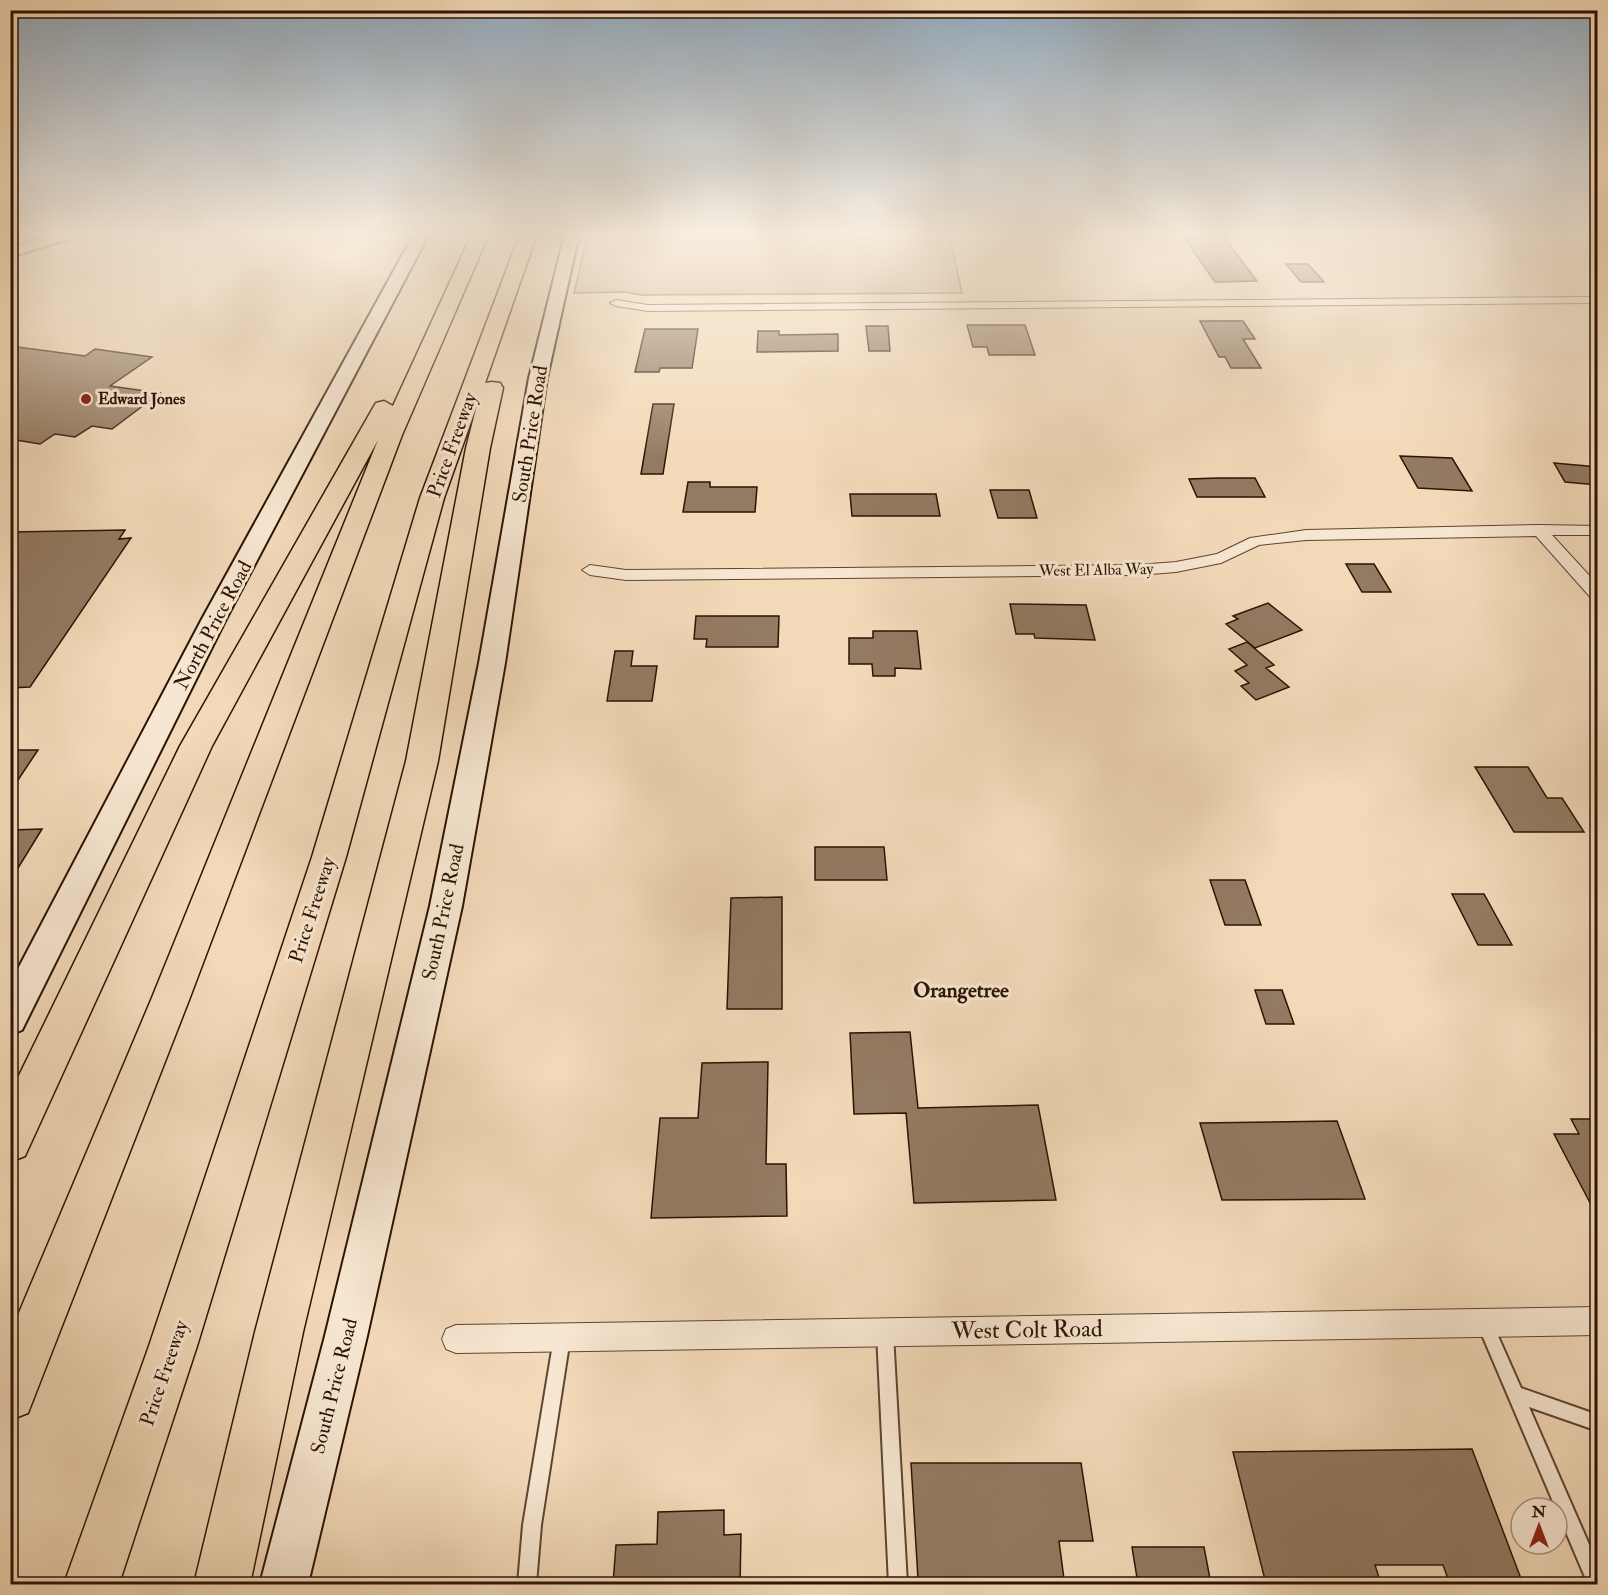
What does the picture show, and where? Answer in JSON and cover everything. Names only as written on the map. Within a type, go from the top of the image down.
[{"type":"highway","points":[[10,1141],[196,746],[240,662],[390,397],[447,308]]},
{"type":"highway","points":[[10,1395],[166,1011],[391,435],[448,308]]},
{"type":"highway","name":"Price Freeway","points":[[91,1584],[173,1346],[329,857],[432,498],[500,308]]},
{"type":"highway","points":[[222,1584],[279,1332],[422,761],[486,409],[503,355],[501,308]]},
{"type":"main road","name":"North Price Road","points":[[10,1018],[214,619],[382,308]]},
{"type":"main road","name":"South Price Road","points":[[284,1584],[346,1336],[446,906],[492,663],[538,378],[554,308]]},
{"type":"street","points":[[1539,530],[1598,595]]},
{"type":"street","name":"West El Alba Way","points":[[590,570],[626,575],[1138,570],[1176,567],[1221,558],[1255,541],[1306,535],[1598,530]]},
{"type":"street","name":"West Colt Road","points":[[456,1339],[1598,1321]]},
{"type":"lane","points":[[1485,1323],[1597,1584]]},
{"type":"lane","points":[[885,1333],[898,1584]]},
{"type":"lane","points":[[527,1584],[532,1525],[562,1338]]},
{"type":"lane","points":[[1515,1394],[1598,1423]]},
{"type":"building","points":[[1200,321],[1243,321],[1255,339],[1243,339],[1261,368],[1231,368],[1225,357],[1219,357]]},
{"type":"building","points":[[967,325],[1025,325],[1035,355],[989,355],[987,347],[973,347]]},
{"type":"building","points":[[866,326],[888,326],[890,351],[869,351]]},
{"type":"building","points":[[645,329],[698,329],[692,368],[660,368],[659,372],[635,372]]},
{"type":"building","points":[[758,331],[779,331],[779,335],[838,334],[838,351],[757,352]]},
{"type":"building","name":"Edward Jones","points":[[10,346],[85,356],[95,349],[152,357],[110,386],[160,393],[112,429],[92,426],[75,437],[55,434],[40,444],[10,439]]},
{"type":"building","points":[[653,404],[674,404],[663,474],[641,474]]},
{"type":"building","points":[[1400,456],[1452,458],[1472,491],[1418,488]]},
{"type":"building","points":[[1554,463],[1598,467],[1598,485],[1565,482]]},
{"type":"building","points":[[1255,478],[1265,497],[1197,497],[1189,479]]},
{"type":"building","points":[[688,482],[710,482],[710,487],[757,487],[755,512],[683,512]]},
{"type":"building","points":[[990,490],[1029,490],[1037,518],[998,518]]},
{"type":"building","points":[[850,494],[936,494],[940,516],[852,516]]},
{"type":"building","points":[[125,530],[119,539],[131,538],[30,687],[10,688],[10,532]]},
{"type":"building","points":[[1346,564],[1374,564],[1391,592],[1362,592]]},
{"type":"building","points":[[1268,603],[1302,630],[1255,648],[1226,624],[1238,619],[1233,616]]},
{"type":"building","points":[[1010,604],[1086,605],[1095,640],[1035,638],[1034,634],[1016,634]]},
{"type":"building","points":[[696,616],[779,616],[778,647],[706,647],[707,639],[694,639]]},
{"type":"building","points":[[873,631],[917,631],[921,669],[895,668],[895,676],[873,676],[872,664],[849,664],[849,638],[873,638]]},
{"type":"building","points":[[1247,642],[1274,665],[1266,668],[1289,687],[1256,700],[1241,686],[1249,683],[1235,671],[1247,665],[1229,649]]},
{"type":"building","points":[[615,651],[633,651],[631,666],[657,666],[652,701],[607,701]]},
{"type":"building","points":[[10,750],[38,750],[10,792]]},
{"type":"building","points":[[1475,767],[1528,767],[1547,798],[1562,798],[1584,832],[1514,832]]},
{"type":"building","points":[[42,829],[10,881],[10,830]]},
{"type":"building","points":[[815,847],[884,847],[887,880],[815,880]]},
{"type":"building","points":[[1210,880],[1245,880],[1261,925],[1225,925]]},
{"type":"building","points":[[1452,894],[1484,894],[1512,945],[1478,945]]},
{"type":"building","points":[[782,897],[782,1009],[727,1009],[731,898]]},
{"type":"building","points":[[1255,990],[1282,990],[1294,1024],[1266,1024]]},
{"type":"building","points":[[910,1032],[918,1108],[1038,1105],[1056,1200],[914,1203],[906,1113],[854,1114],[850,1033]]},
{"type":"building","points":[[768,1062],[766,1164],[786,1164],[787,1216],[651,1218],[660,1118],[698,1118],[702,1063]]},
{"type":"building","points":[[1571,1119],[1598,1119],[1598,1218],[1554,1134],[1579,1134]]},
{"type":"building","points":[[1337,1121],[1365,1199],[1222,1200],[1200,1123]]},
{"type":"building","points":[[1472,1449],[1509,1547],[1509,1556],[1512,1556],[1523,1584],[1450,1584],[1443,1565],[1375,1565],[1381,1584],[1266,1584],[1233,1452]]},
{"type":"building","points":[[911,1463],[1081,1463],[1093,1541],[1059,1541],[1064,1579],[918,1579]]},
{"type":"building","points":[[724,1510],[724,1535],[741,1534],[740,1584],[613,1584],[616,1545],[657,1544],[658,1512]]},
{"type":"building","points":[[1132,1547],[1204,1547],[1211,1584],[1138,1584]]},
{"type":"place","name":"Edward Jones","points":[[86,399]]},
{"type":"district","name":"Orangetree","points":[[961,990]]}]
